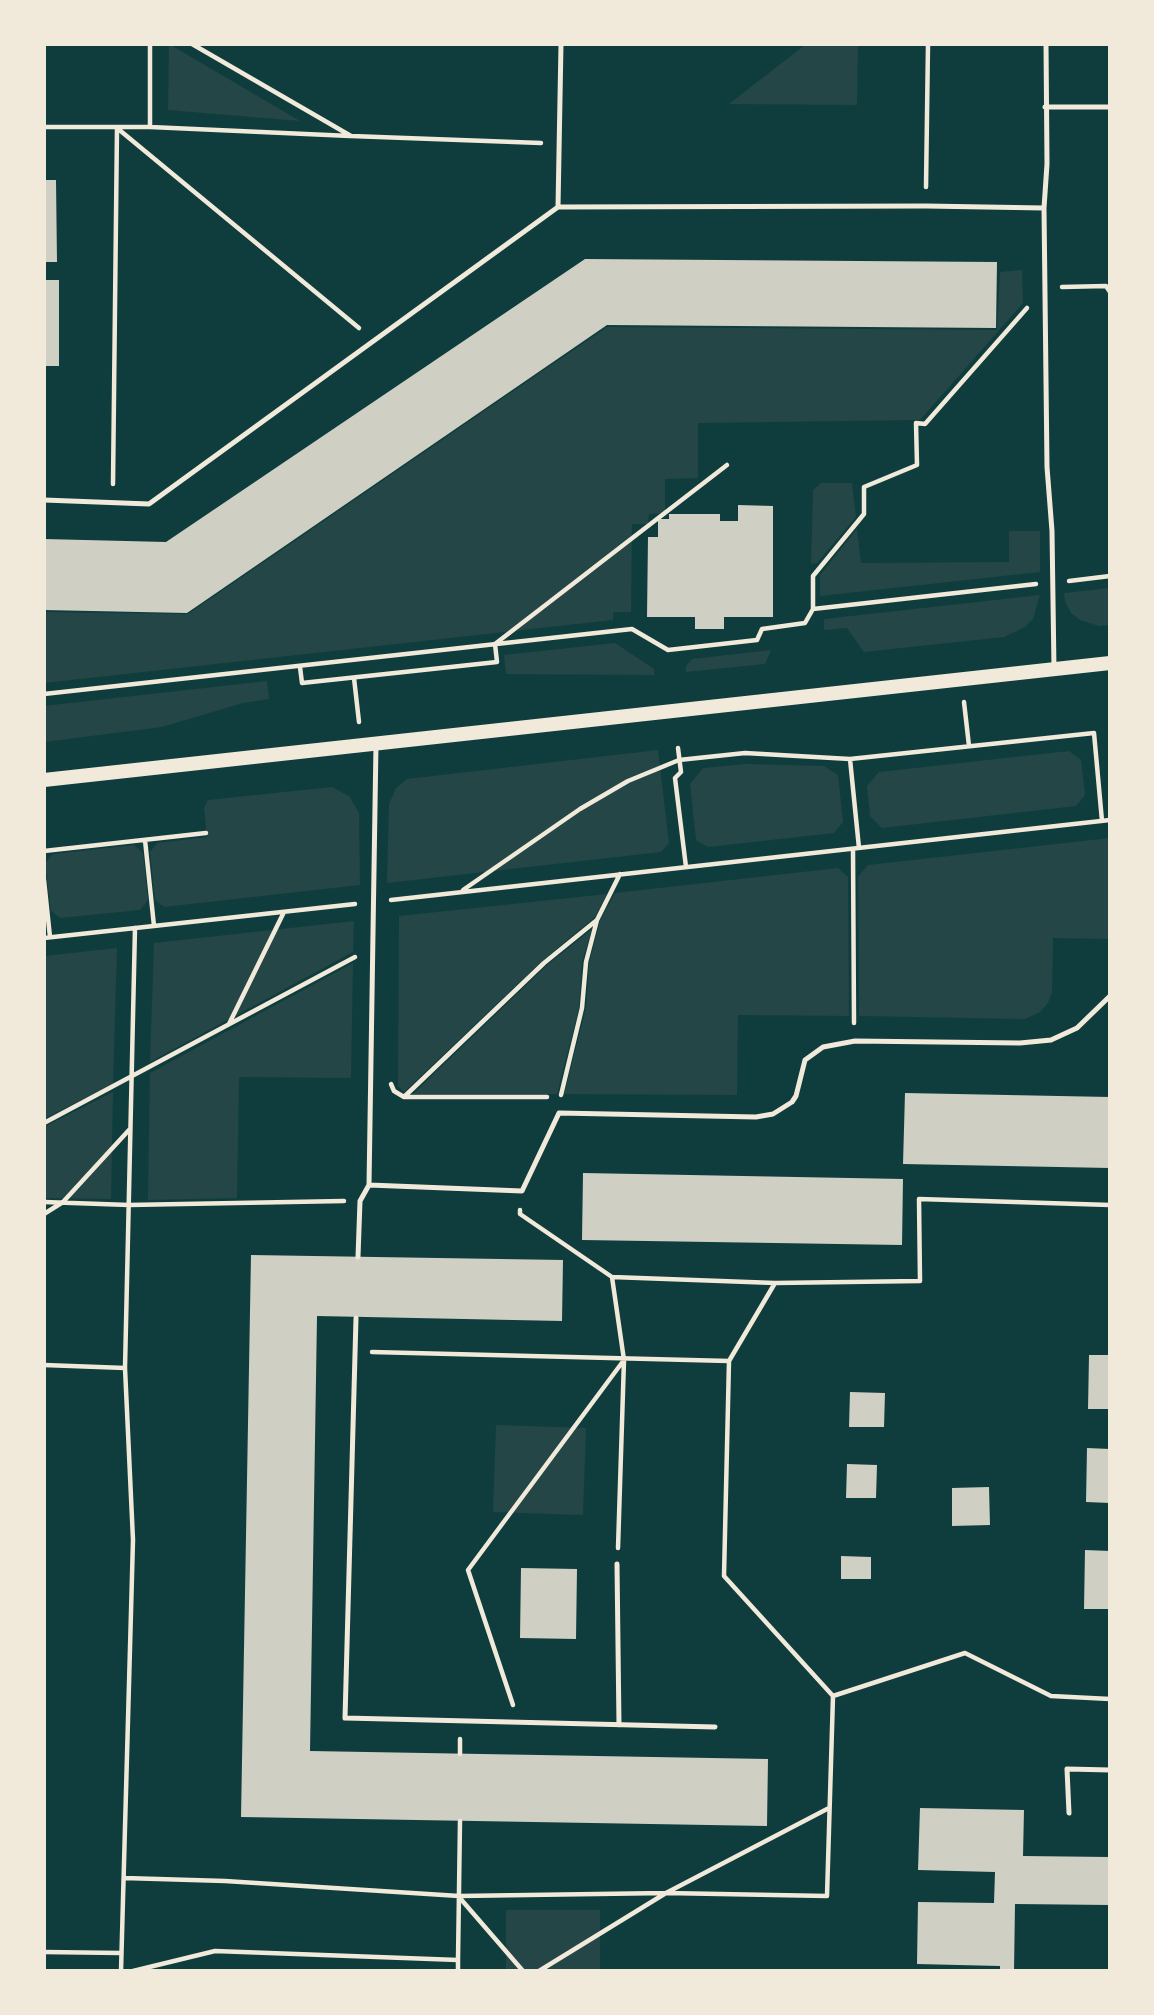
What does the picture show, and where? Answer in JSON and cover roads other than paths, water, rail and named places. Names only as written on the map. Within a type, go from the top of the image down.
[{"type":"main road","points":[[44,780],[1110,663]]},
{"type":"lane","points":[[558,207],[561,44]]},
{"type":"lane","points":[[1046,44],[1046,467],[1052,531],[1054,669]]},
{"type":"lane","points":[[1045,107],[1110,107]]},
{"type":"lane","points":[[44,500],[149,504],[558,207],[1044,208]]},
{"type":"lane","points":[[358,1257],[360,1201],[369,1185],[374,947],[369,744]]},
{"type":"lane","points":[[369,1185],[522,1191],[559,1113],[756,1117],[773,1114],[792,1102],[796,1096],[802,1068],[810,1055],[831,1044],[855,1041],[1051,1041],[1077,1028],[1110,996]]},
{"type":"lane","points":[[356,1318],[345,1718],[715,1727]]},
{"type":"lane","points":[[617,1564],[619,1725]]},
{"type":"lane","points":[[1069,1813],[1067,1769],[1110,1770]]}]
